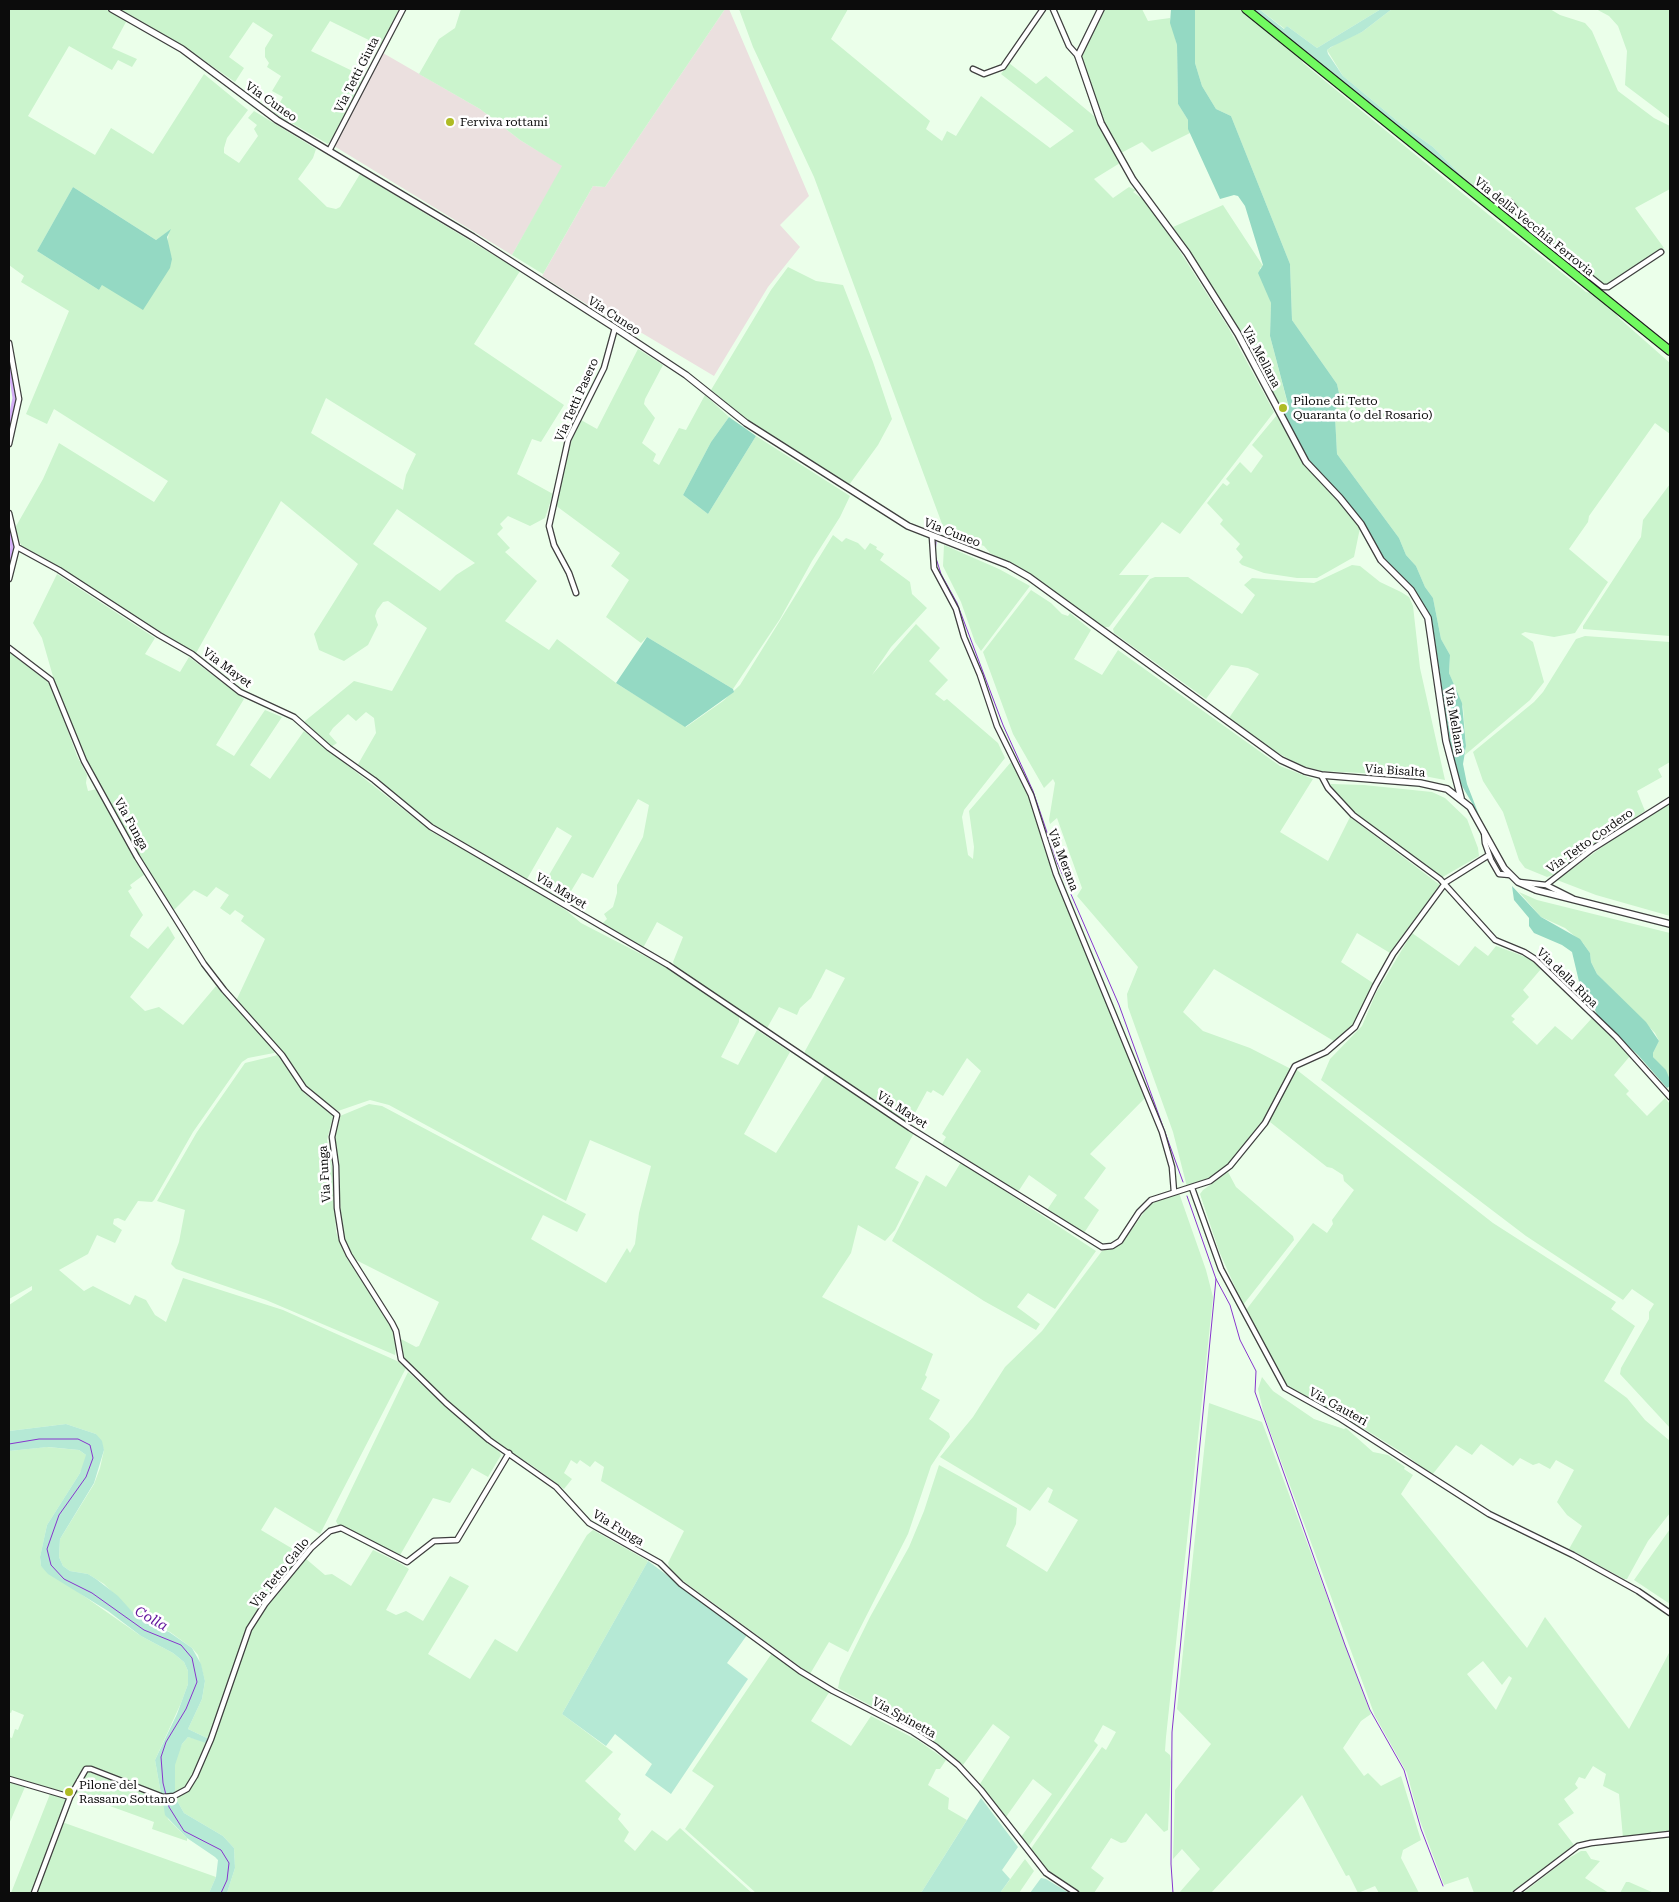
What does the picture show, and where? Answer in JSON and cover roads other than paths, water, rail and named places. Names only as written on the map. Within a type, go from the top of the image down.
[{"type":"main road","name":"Via della Vecchia Ferrovia","points":[[1246,9],[1670,351]]},
{"type":"street","name":"Via Cuneo","points":[[112,9],[174,44],[266,113],[473,237],[615,328],[686,375],[746,423],[908,526],[1018,571],[1106,633]]},
{"type":"street","name":"Via Tetti Giuta","points":[[329,151],[403,9]]},
{"type":"street","points":[[973,69],[984,74],[1003,67],[1043,9]]},
{"type":"street","points":[[1054,9],[1069,46],[1078,56],[1102,9]]},
{"type":"street","name":"Via Mellana","points":[[1078,56],[1095,109],[1106,134],[1133,180],[1187,253],[1238,334],[1299,451],[1306,462],[1340,498],[1361,524],[1381,560],[1411,590],[1428,618],[1446,740],[1461,798]]},
{"type":"street","points":[[1493,208],[1502,200],[1510,202],[1531,230],[1603,286],[1608,286],[1661,252]]},
{"type":"street","name":"Via Tetti Pasero","points":[[576,593],[569,573],[554,545],[549,526],[568,440],[604,368],[615,328]]},
{"type":"street","points":[[9,343],[19,399],[9,444]]},
{"type":"street","points":[[9,512],[17,547],[9,579]]},
{"type":"street","name":"Via Merana","points":[[932,536],[934,568],[956,609],[997,726],[1031,795],[1054,867],[1162,1132],[1172,1167],[1174,1192]]},
{"type":"street","name":"Via Mayet","points":[[17,547],[59,570],[159,636],[192,654],[240,692],[294,717],[328,748],[374,780],[431,827],[668,965],[910,1128],[1102,1246],[1112,1246],[1120,1241],[1139,1212],[1151,1200],[1174,1192]]},
{"type":"street","name":"Via Bisalta","points":[[1106,633],[1281,760],[1305,771],[1322,775],[1429,784],[1447,789],[1461,798],[1474,813],[1510,875],[1518,882],[1536,890],[1670,924]]},
{"type":"street","name":"Via Funga","points":[[9,648],[51,680],[84,761],[138,857],[204,964],[224,990],[282,1055],[304,1088],[337,1115],[332,1136],[336,1166],[337,1208],[342,1240],[349,1255],[392,1323],[396,1332],[401,1359],[446,1403],[508,1453],[551,1483],[589,1523],[660,1563],[681,1584],[718,1610]]},
{"type":"street","name":"Via della Ripa","points":[[1322,775],[1328,788],[1353,815],[1440,879],[1495,940],[1524,952],[1535,959],[1574,999],[1616,1037],[1670,1097]]},
{"type":"street","name":"Via Tetto Cordero","points":[[1518,882],[1546,885],[1592,849],[1670,800]]},
{"type":"street","points":[[1484,830],[1489,855],[1499,874],[1510,875]]},
{"type":"street","points":[[1174,1192],[1192,1188],[1217,1176],[1239,1157],[1265,1123],[1295,1066],[1326,1052],[1355,1028],[1393,954],[1444,885],[1489,855]]},
{"type":"street","points":[[1546,885],[1573,899]]},
{"type":"street","name":"Via Gauteri","points":[[1192,1188],[1221,1269],[1285,1388],[1366,1434],[1489,1514],[1573,1554],[1638,1591],[1670,1613]]},
{"type":"street","name":"Via Tetto Gallo","points":[[70,1797],[82,1774],[88,1769],[163,1798],[174,1796],[187,1789],[195,1776],[249,1629],[265,1604],[311,1548],[330,1531],[341,1528],[407,1562],[434,1541],[458,1540],[508,1453]]},
{"type":"street","name":"Via Spinetta","points":[[718,1610],[800,1671],[936,1747],[958,1765],[981,1790],[1046,1873],[1076,1893]]},
{"type":"street","points":[[9,1779],[70,1797],[34,1893]]},
{"type":"street","points":[[1516,1893],[1578,1846],[1670,1834]]},
{"type":"waterway","points":[[9,359],[15,398],[9,428]]},
{"type":"waterway","points":[[9,528],[13,547],[9,565]]},
{"type":"waterway","points":[[935,554],[936,542]]},
{"type":"waterway","points":[[936,558],[941,574],[957,603],[1003,725],[1033,791],[1057,862],[1119,1005],[1183,1182]]},
{"type":"waterway","points":[[1187,1196],[1216,1279],[1230,1305],[1240,1340],[1256,1371],[1255,1392],[1345,1645],[1370,1710],[1404,1770],[1421,1829],[1443,1886]]},
{"type":"waterway","points":[[1173,1893],[1171,1864],[1172,1732],[1216,1279]]},
{"type":"waterway","name":"Colla","points":[[9,1444],[39,1439],[78,1439],[90,1445],[93,1458],[86,1477],[59,1515],[47,1549],[51,1565],[64,1579],[92,1593],[144,1630],[181,1645],[192,1658],[197,1682],[186,1709],[166,1742],[161,1757],[163,1783],[169,1807],[184,1831],[221,1850],[229,1863],[227,1880],[221,1893]]},
{"type":"place","name":"Ferviva rottami","points":[[450,122]]},
{"type":"place","name":"Pilone di Tetto Quaranta (o del Rosario)","points":[[1283,408]]},
{"type":"place","name":"Pilone del Rassano Sottano","points":[[69,1792]]}]
